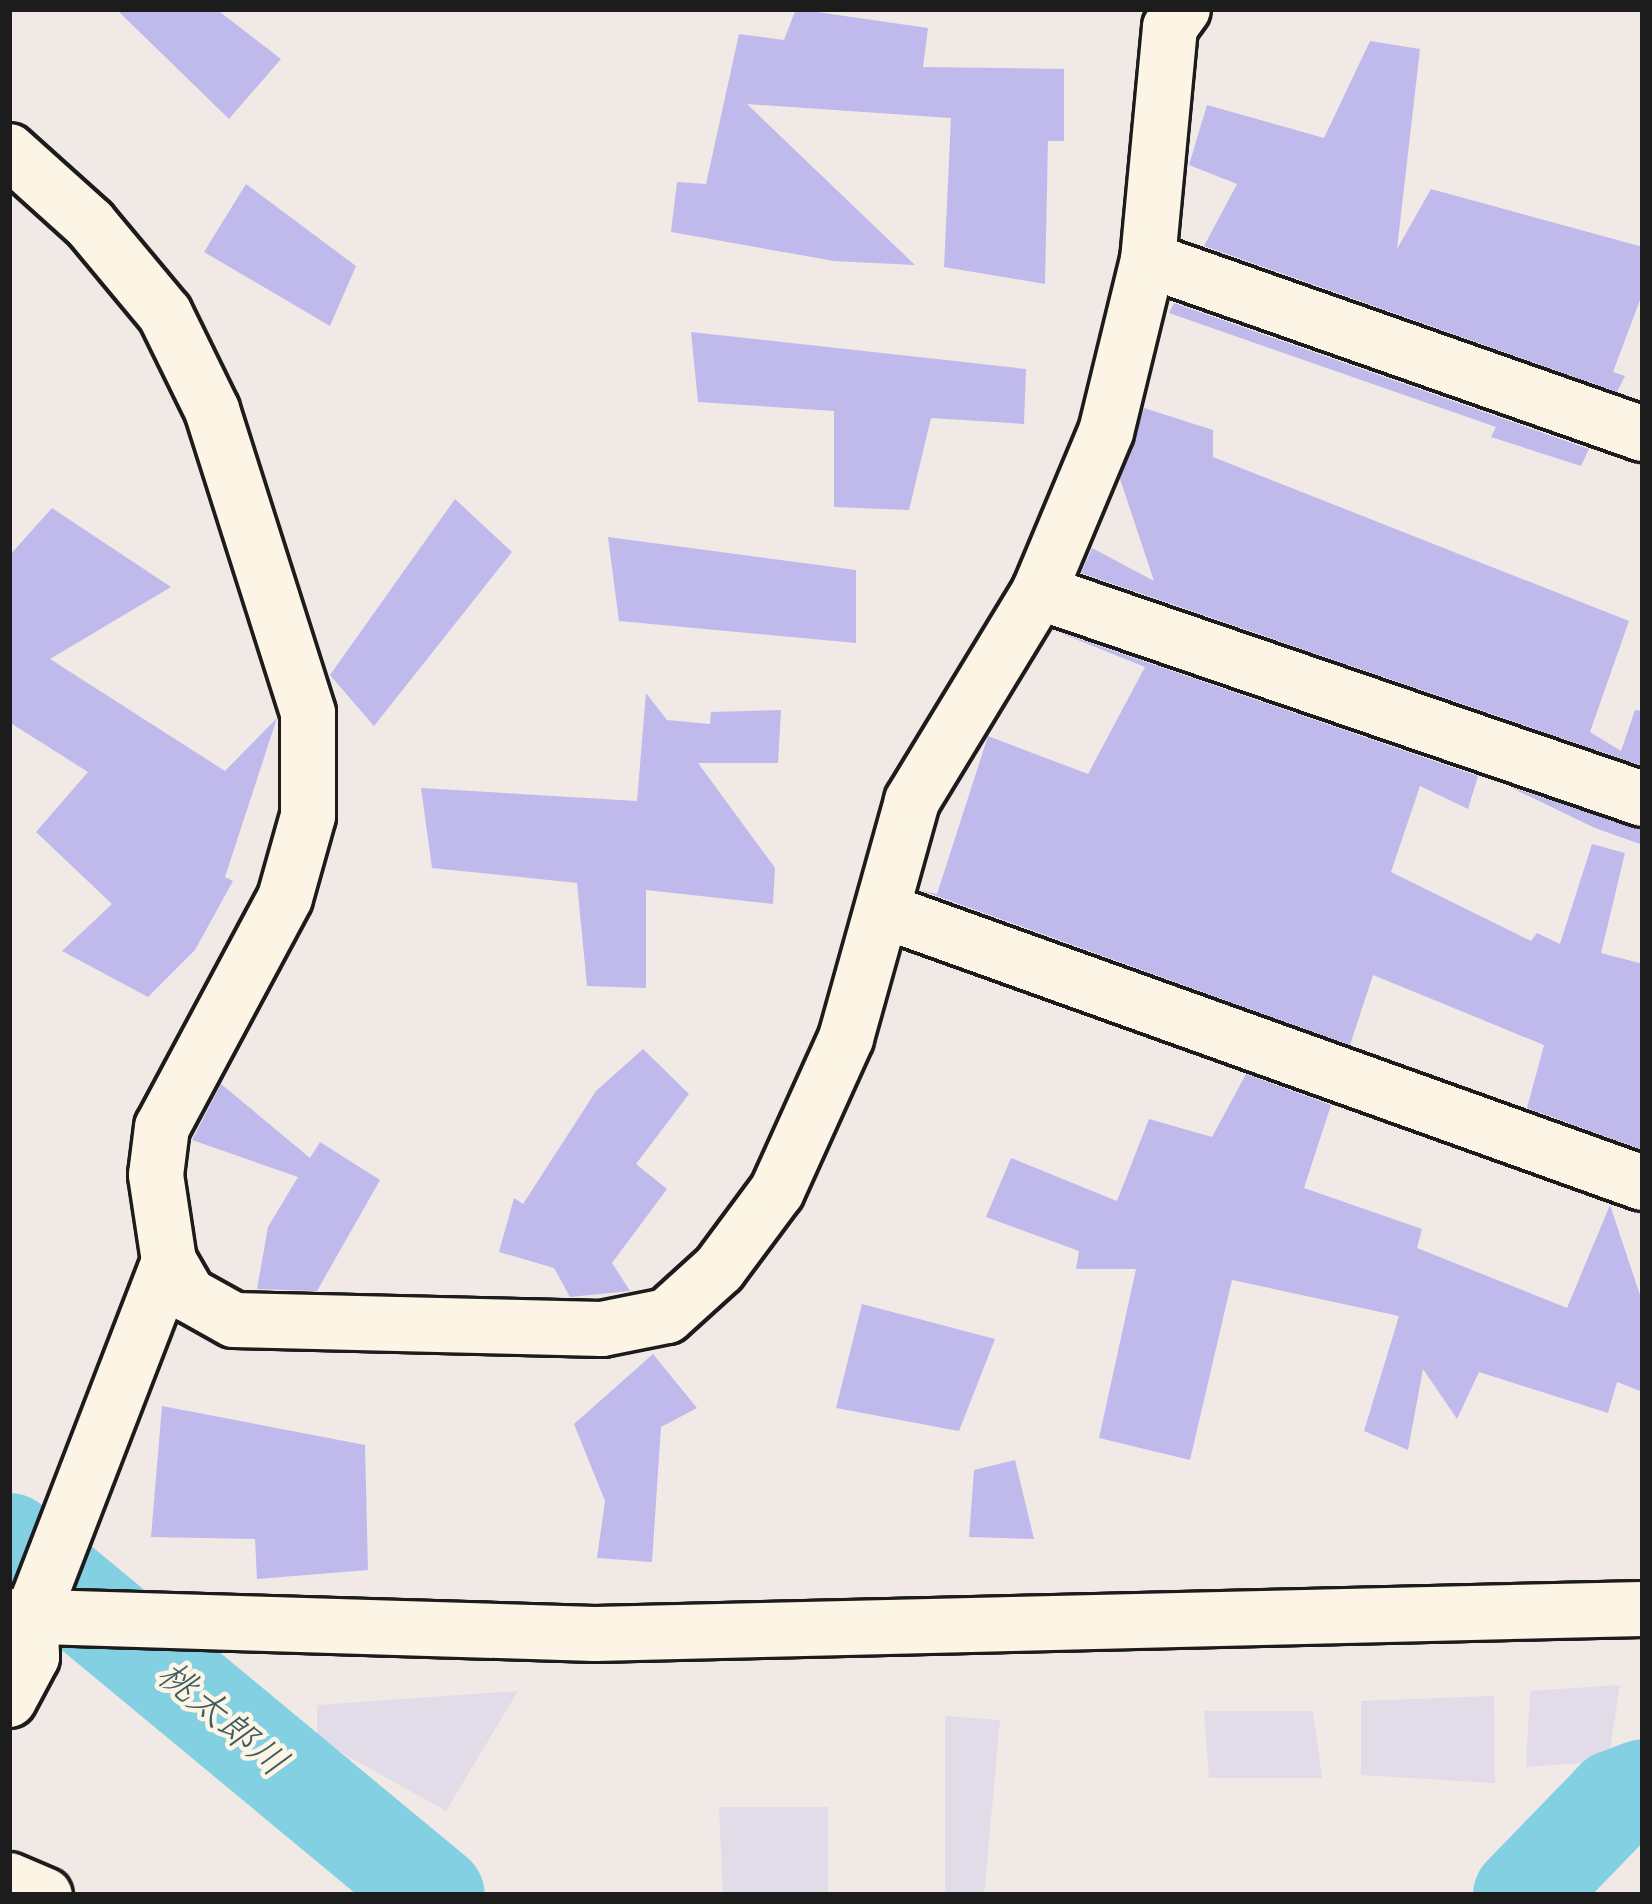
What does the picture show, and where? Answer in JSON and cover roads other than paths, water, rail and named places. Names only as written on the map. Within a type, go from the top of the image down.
[{"type":"street","points":[[9,151],[90,224],[165,314],[212,410],[308,712],[308,815],[285,898],[161,1126],[156,1175],[169,1261],[189,1295],[234,1320],[602,1329],[667,1316],[719,1268],[777,1192],[846,1038],[911,801],[1039,592],[1106,432],[1148,260],[1156,119],[1170,26],[1184,9]]},
{"type":"street","points":[[1148,260],[1643,434]]},
{"type":"street","points":[[1039,592],[1643,799]]},
{"type":"street","points":[[884,911],[1643,1183]]},
{"type":"street","points":[[9,1700],[32,1657],[20,1617],[169,1261]]},
{"type":"street","points":[[20,1617],[595,1634],[1643,1609]]},
{"type":"street","points":[[9,1880],[45,1895]]},
{"type":"waterway","name":"桃太郎川","points":[[9,1542],[435,1895]]},
{"type":"waterway","name":"桃太郎川","points":[[1522,1895],[1615,1799],[1643,1788]]}]
